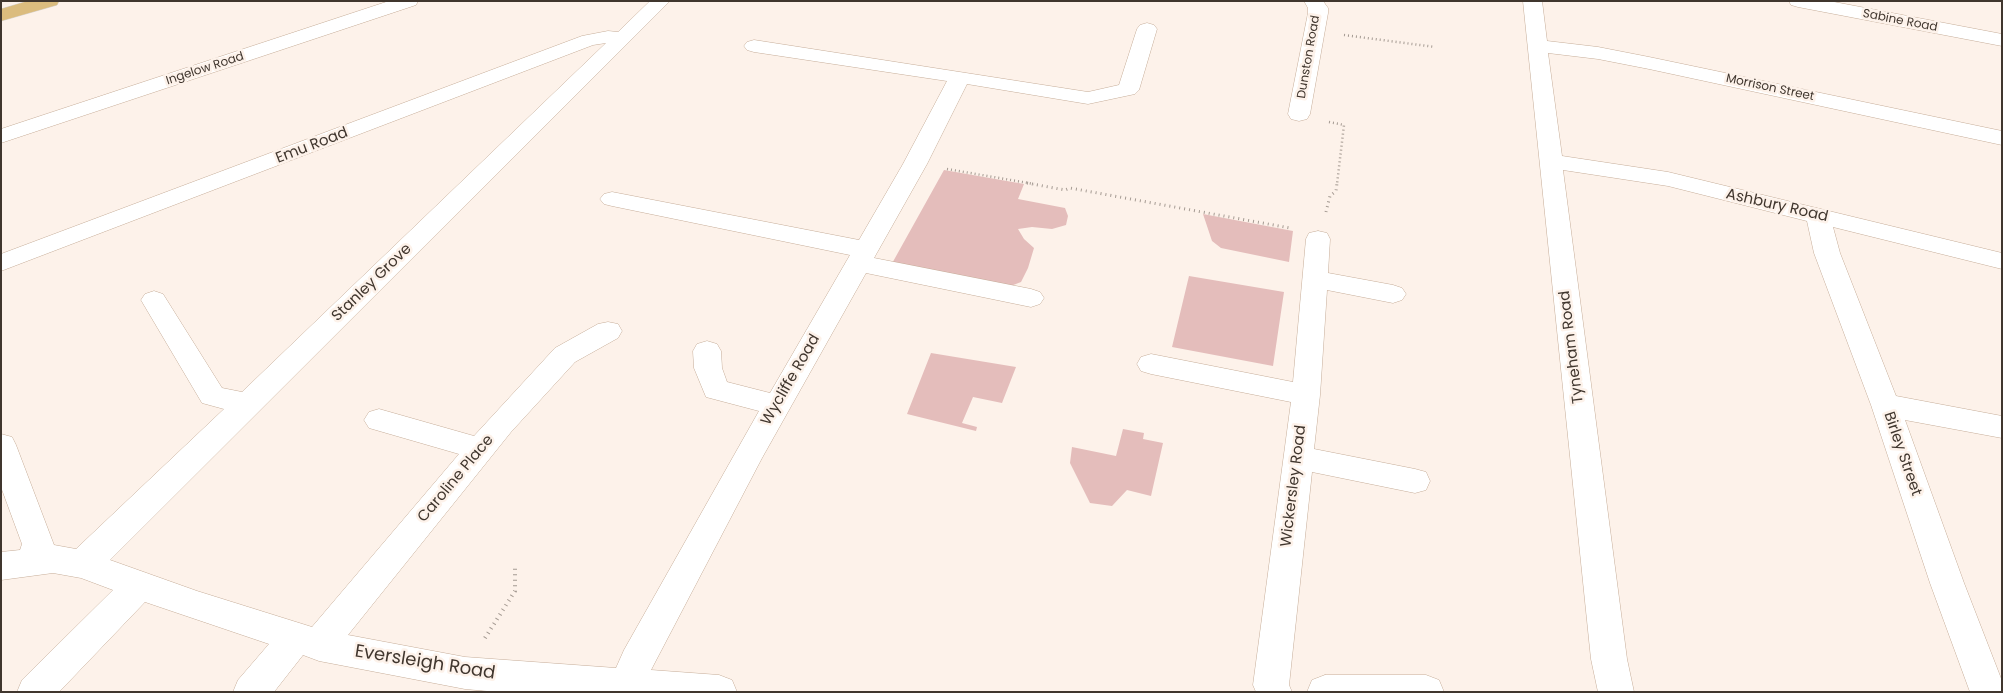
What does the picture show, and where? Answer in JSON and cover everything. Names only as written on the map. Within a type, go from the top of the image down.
[{"type":"main road","points":[[1,15],[50,1]]},
{"type":"street","name":"Ingelow Road","points":[[1,136],[409,1]]},
{"type":"street","name":"Stanley Grove","points":[[82,564],[103,546],[246,404],[661,1]]},
{"type":"street","name":"Dunston Road","points":[[1299,114],[1318,8],[1313,1]]},
{"type":"street","name":"Tyneham Road","points":[[1532,1],[1609,659],[1616,692]]},
{"type":"street","name":"Sabine Road","points":[[1798,1],[2002,40]]},
{"type":"street","points":[[754,46],[1088,98],[1128,90],[1147,29]]},
{"type":"street","name":"Emu Road","points":[[1,263],[589,40],[608,37],[624,38]]},
{"type":"street","name":"Morrison Street","points":[[1536,46],[1598,53],[2002,138]]},
{"type":"street","name":"Wycliffe Road","points":[[628,685],[636,661],[776,405],[915,164],[960,77]]},
{"type":"street","name":"Ashbury Road","points":[[1550,161],[1668,179],[2002,261]]},
{"type":"street","points":[[612,199],[1030,298]]},
{"type":"street","name":"Birley Street","points":[[1818,215],[1827,253],[1886,405],[1947,583],[1988,692]]},
{"type":"street","name":"Wickersley Road","points":[[1274,692],[1270,685],[1306,394],[1318,239]]},
{"type":"street","points":[[1314,279],[1393,294]]},
{"type":"street","points":[[154,300],[212,396],[246,404]]},
{"type":"street","name":"Caroline Place","points":[[250,692],[308,641],[565,355],[608,331]]},
{"type":"street","points":[[707,351],[708,368],[716,390],[776,405]]},
{"type":"street","points":[[1151,364],[1306,394]]},
{"type":"street","points":[[1886,405],[2002,427]]},
{"type":"street","points":[[379,420],[481,449]]},
{"type":"street","points":[[1,445],[38,544],[33,561]]},
{"type":"street","points":[[1298,457],[1415,481]]},
{"type":"street","name":"Eversleigh Road","points":[[1,566],[53,559],[82,564],[197,606],[308,641],[464,673],[719,692]]},
{"type":"street","points":[[35,692],[140,585]]},
{"type":"street","points":[[1325,692],[1426,692]]},
{"type":"path","points":[[1314,31],[1435,48]]},
{"type":"path","points":[[915,164],[1065,190],[1070,188],[1294,229],[1318,239],[1330,196],[1336,191],[1344,125],[1299,117],[1299,114]]},
{"type":"path","points":[[464,673],[515,591],[515,565]]},
{"type":"shaded area","points":[[944,170],[1024,184],[1018,199],[1065,208],[1068,216],[1066,225],[1052,229],[1032,227],[1018,229],[1024,239],[1034,248],[1028,268],[1021,282],[1003,289],[890,267]]},
{"type":"shaded area","points":[[1203,214],[1293,231],[1289,262],[1221,248],[1212,241]]},
{"type":"shaded area","points":[[1189,276],[1284,292],[1273,366],[1172,347]]},
{"type":"shaded area","points":[[931,353],[1016,367],[1002,403],[973,397],[962,423],[977,427],[976,431],[907,414]]},
{"type":"shaded area","points":[[1123,429],[1144,433],[1143,439],[1163,443],[1151,496],[1127,490],[1112,506],[1090,503],[1070,463],[1072,447],[1116,456]]}]
